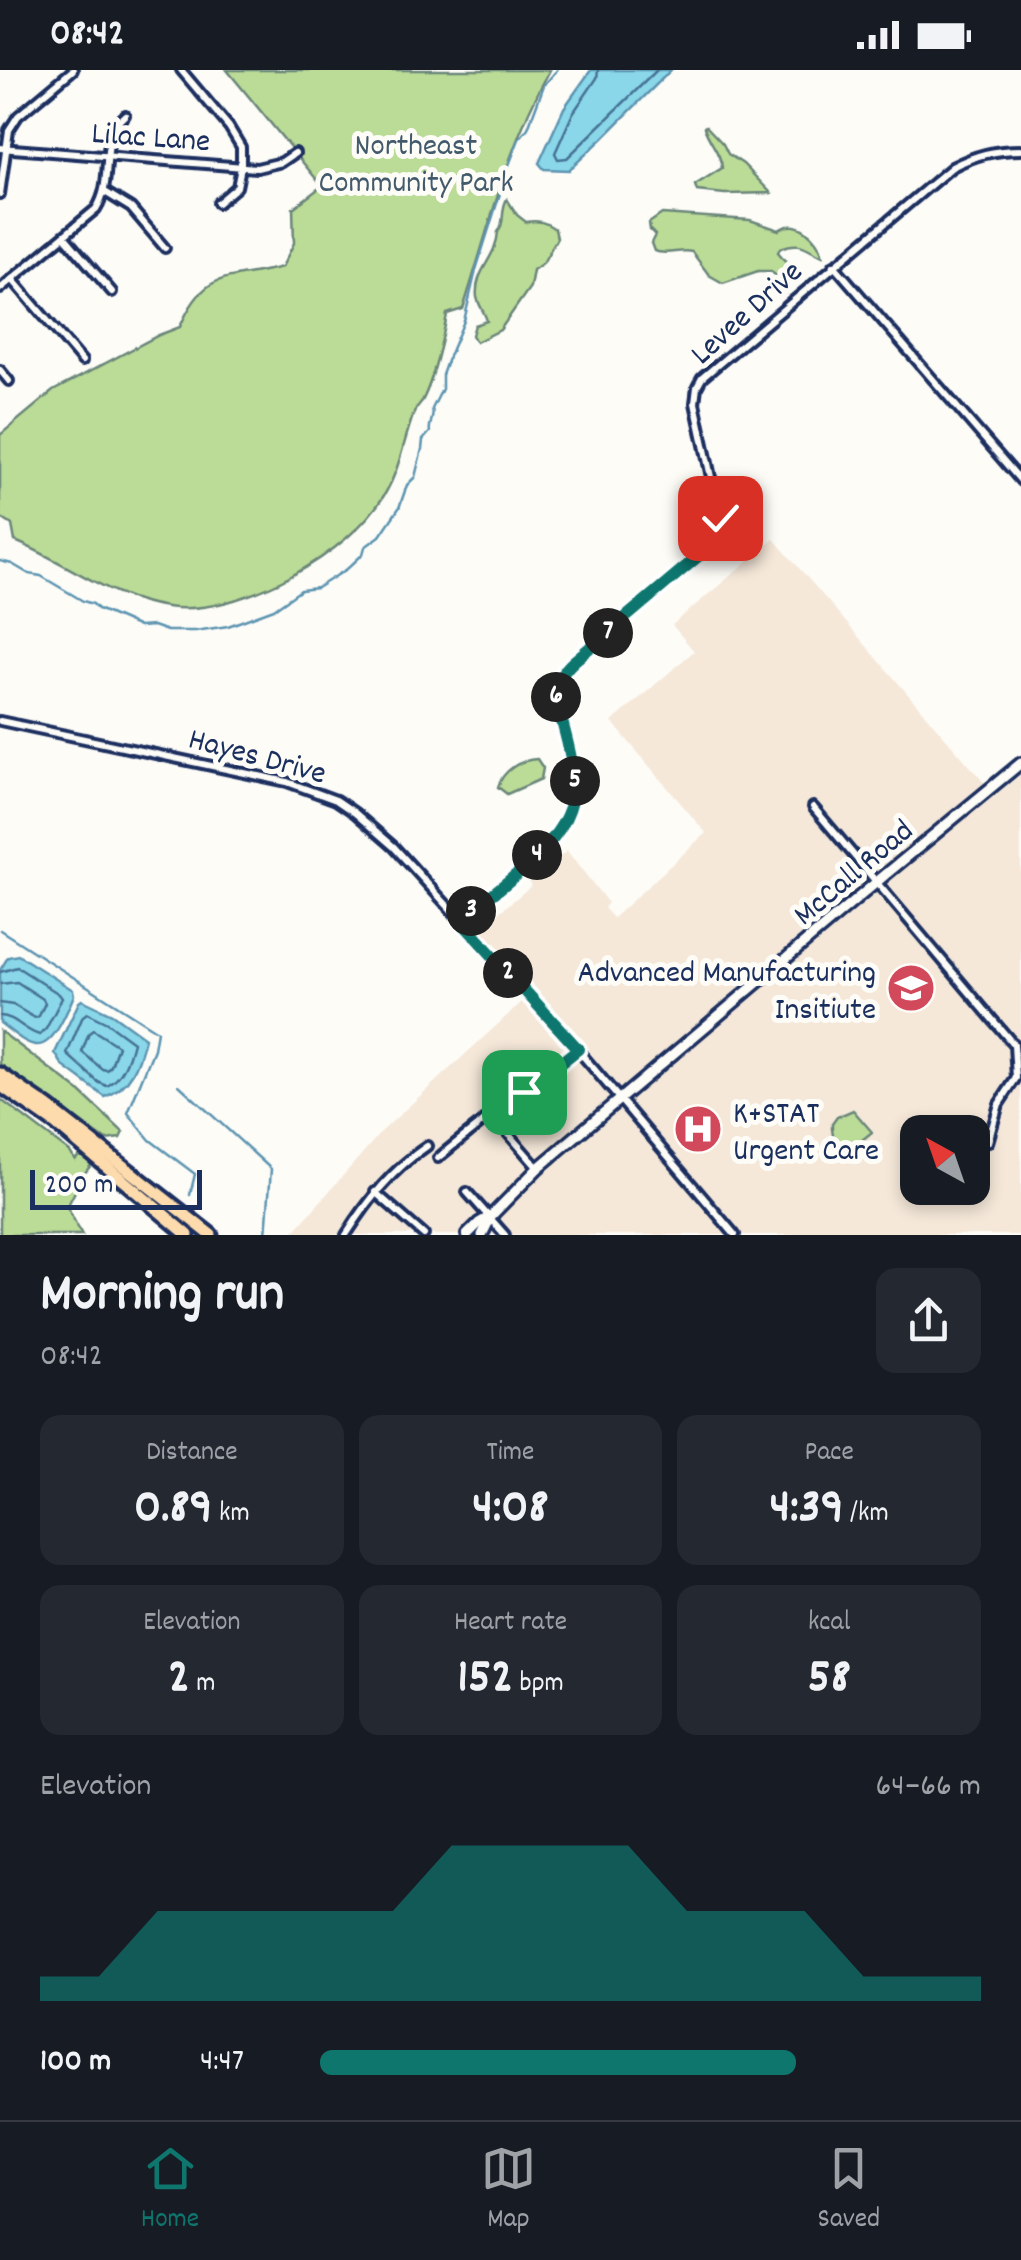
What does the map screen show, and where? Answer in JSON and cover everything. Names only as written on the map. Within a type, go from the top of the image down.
[{"type":"highway","points":[[0,1074],[63,1118],[208,1235]]},
{"type":"highway","points":[[0,1084],[56,1124],[184,1235]]},
{"type":"main road","name":"McCall Road","points":[[467,1235],[538,1168],[1020,766]]},
{"type":"main road","name":"McCall Road","points":[[482,1235],[491,1216]]},
{"type":"street","points":[[0,194],[8,130],[14,120],[73,70]]},
{"type":"street","points":[[181,70],[240,148],[237,188],[218,203]]},
{"type":"street","points":[[0,289],[96,209],[105,192],[111,130],[124,115]]},
{"type":"street","name":"Lilac Lane","points":[[3,149],[241,167],[266,167],[295,153]]},
{"type":"street","name":"Levee Drive","points":[[460,920],[542,851],[566,817],[575,788],[556,696],[560,678],[708,548],[716,534],[720,518],[696,410],[697,387],[715,367],[952,167],[989,152],[1021,150]]},
{"type":"street","points":[[105,192],[131,208],[165,248]]},
{"type":"street","points":[[64,236],[112,292]]},
{"type":"street","points":[[834,265],[1021,481]]},
{"type":"street","points":[[12,279],[82,361]]},
{"type":"street","points":[[0,370],[9,380]]},
{"type":"street","name":"Hayes Drive","points":[[0,721],[287,782],[336,800],[366,820],[578,1049],[736,1235]]},
{"type":"street","points":[[813,808],[1014,1045],[1016,1078],[999,1104],[990,1135]]},
{"type":"street","points":[[438,1158],[578,1049]]},
{"type":"street","points":[[492,1115],[538,1168]]},
{"type":"street","points":[[346,1235],[375,1192],[427,1146]]},
{"type":"street","points":[[375,1192],[424,1235]]},
{"type":"street","points":[[467,1192],[505,1235]]},
{"type":"shaded area","points":[[774,539],[995,795],[1021,774],[1021,1235],[291,1235],[382,1131],[535,990],[480,928],[567,851],[608,903],[604,908],[613,918],[706,833],[612,722],[694,651],[672,625]]},
{"type":"green space","name":"Northeast Community Park","points":[[227,70],[550,70],[511,157],[463,309],[447,314],[426,393],[415,412],[391,483],[370,515],[320,558],[259,592],[195,608],[167,607],[108,588],[15,541],[12,525],[0,517],[0,435],[53,391],[180,327],[199,294],[210,285],[233,276],[282,267],[294,243],[293,208],[322,186]]},
{"type":"green space","points":[[706,126],[728,154],[771,193],[697,191],[695,185],[722,168]]},
{"type":"green space","points":[[507,199],[517,215],[526,222],[538,221],[555,229],[557,238],[543,263],[533,270],[530,287],[500,330],[476,342],[472,335],[475,325],[487,321],[477,288],[496,242]]},
{"type":"green space","points":[[662,214],[750,220],[779,230],[793,226],[812,236],[823,256],[799,245],[780,248],[778,252],[794,271],[786,292],[771,271],[758,271],[723,283],[709,275],[692,252],[654,251],[651,243],[655,235],[649,223]]},
{"type":"green space","points":[[537,759],[543,768],[541,779],[507,794],[498,787],[513,767]]},
{"type":"green space","points":[[0,1031],[78,1090],[123,1132],[120,1138],[106,1140],[0,1064]]},
{"type":"green space","points":[[0,1099],[70,1152],[75,1160],[80,1155],[92,1164],[67,1207],[82,1235],[0,1235]]},
{"type":"green space","points":[[853,1110],[872,1132],[851,1149],[836,1141],[832,1124],[837,1117]]},
{"type":"water","points":[[591,70],[671,70],[569,170],[544,169],[539,163],[564,108]]},
{"type":"water","points":[[18,955],[73,990],[60,1026],[43,1044],[27,1042],[0,1023],[0,970],[8,957]]},
{"type":"water","points":[[82,1000],[112,1014],[145,1038],[132,1074],[105,1097],[63,1066],[55,1053]]},
{"type":"waterway","points":[[0,561],[41,576],[139,627],[167,631],[228,626],[274,609],[301,590],[317,588],[347,569],[380,536],[415,477],[423,440],[430,432],[432,409],[442,389],[442,375],[464,321],[509,165],[544,85],[557,70]]},
{"type":"waterway","points":[[0,930],[157,1031],[154,1049],[128,1113],[150,1140],[195,1174],[190,1195]]},
{"type":"waterway","points":[[179,1085],[271,1169],[266,1235]]},
{"type":"place","name":"Advanced Manufacturing Insitiute","points":[[911,988]]},
{"type":"place","name":"K+STAT Urgent Care","points":[[698,1129]]},
{"type":"route","points":[[524,1092],[578,1049],[460,920],[542,851],[566,817],[575,788],[556,696],[560,678],[574,661],[708,548],[720,518]]}]
